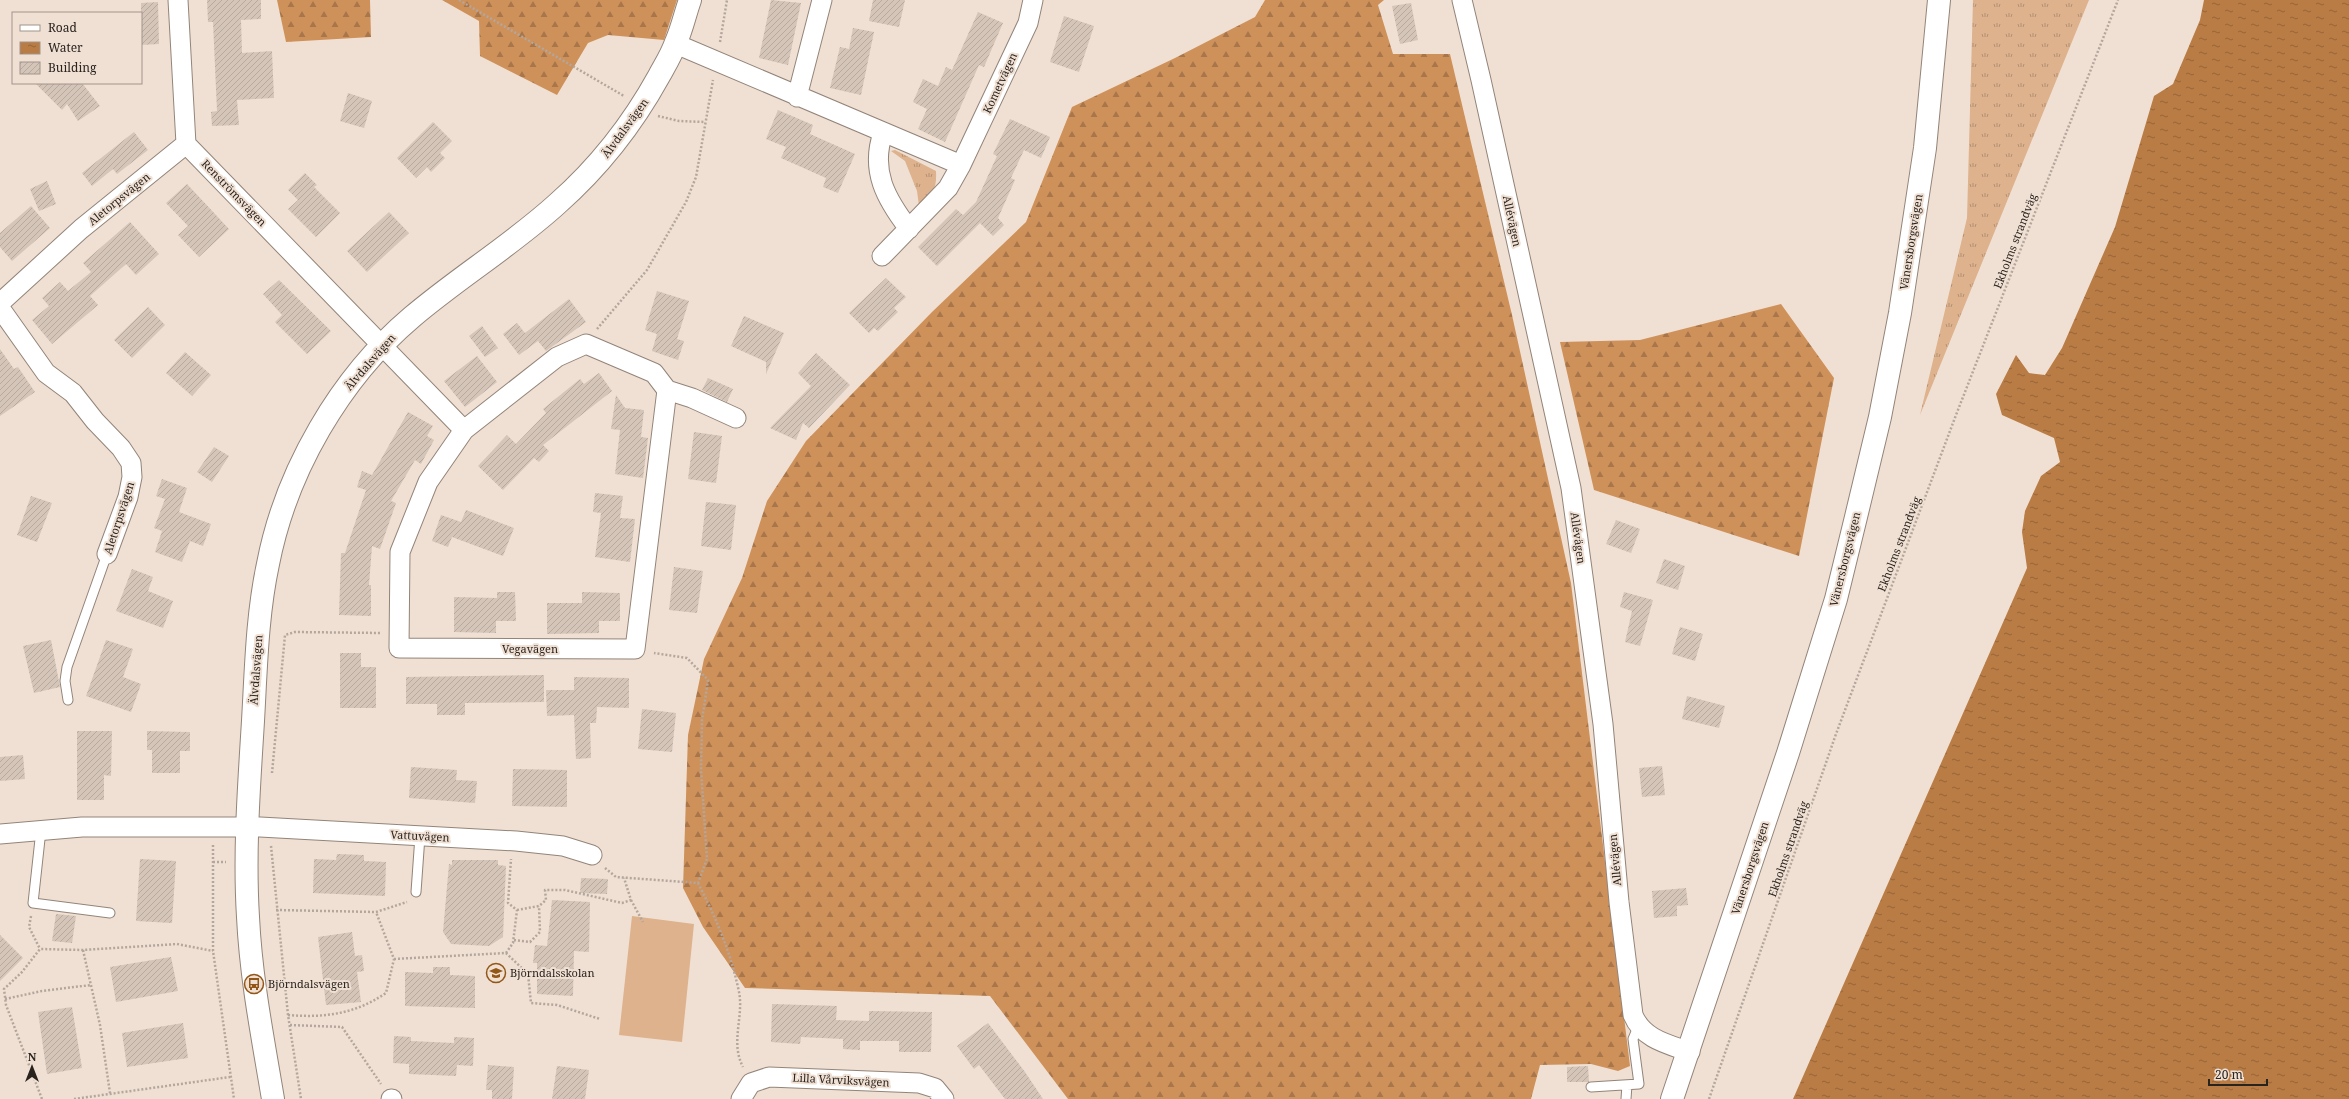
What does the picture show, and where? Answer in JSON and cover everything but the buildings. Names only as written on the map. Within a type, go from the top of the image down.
[{"type":"street","points":[[178,0],[186,144]]},
{"type":"street","name":"Älvdalsvägen","points":[[247,827],[259,623],[268,563],[281,513],[316,431],[349,386],[382,346],[411,317],[557,204],[610,152],[642,106],[676,44],[690,0]]},
{"type":"street","points":[[797,97],[822,0]]},
{"type":"street","name":"Kometvägen","points":[[882,256],[909,230],[948,188],[961,164],[1028,23],[1033,0]]},
{"type":"street","name":"Allévägen","points":[[1462,0],[1571,488],[1603,724],[1619,902],[1631,1000],[1633,1016],[1638,1027]]},
{"type":"street","name":"Vänersborgsvägen","points":[[1672,1099],[1690,1052],[1788,753],[1836,599],[1880,417],[1900,313],[1925,148],[1939,0]]},
{"type":"street","points":[[676,44],[797,97],[961,164]]},
{"type":"street","points":[[883,133],[878,148],[880,174],[891,206],[909,230]]},
{"type":"street","name":"Aletorpsvägen","points":[[0,303],[81,230],[186,144]]},
{"type":"street","name":"Renströmsvägen","points":[[186,144],[382,346]]},
{"type":"street","name":"Aletorpsvägen","points":[[0,308],[46,373],[73,393],[95,421],[121,448],[131,463],[132,477],[128,497],[107,554]]},
{"type":"street","points":[[586,344],[654,373],[667,390],[692,398],[736,418]]},
{"type":"street","name":"Vegavägen","points":[[586,344],[557,357],[464,430],[428,482],[400,552],[399,648],[635,649]]},
{"type":"street","points":[[382,346],[464,430]]},
{"type":"street","points":[[635,649],[667,390]]},
{"type":"street","points":[[0,834],[82,827],[247,827],[248,916],[252,967],[273,1099]]},
{"type":"street","name":"Vattuvägen","points":[[247,827],[512,841],[563,846],[592,855]]},
{"type":"street","points":[[1638,1027],[1645,1033],[1690,1052]]},
{"type":"street","name":"Lilla Vårviksvägen","points":[[752,1083],[769,1076],[919,1083],[935,1088],[944,1099]]},
{"type":"street","points":[[741,1099],[752,1083]]},
{"type":"lane","name":"Aletorpsvägen","points":[[68,700],[65,681],[67,667],[107,554]]},
{"type":"lane","points":[[41,830],[33,903],[110,913]]},
{"type":"lane","points":[[416,892],[420,836]]},
{"type":"lane","points":[[1591,1087],[1639,1084],[1633,1039],[1638,1027]]},
{"type":"lane","points":[[1626,1099],[1627,1085]]},
{"type":"path","points":[[459,0],[661,118],[705,122]]},
{"type":"path","points":[[586,344],[646,270],[686,202],[696,177],[727,0]]},
{"type":"path","name":"Ekholms strandväg","points":[[1709,1099],[1836,734],[1959,407],[2118,0]]},
{"type":"path","points":[[635,649],[686,658],[708,680],[702,720],[701,770],[707,859],[698,883],[726,945],[739,993],[737,1055],[752,1083]]},
{"type":"path","points":[[274,682],[281,683]]},
{"type":"path","points":[[213,827],[213,951],[234,1099]]},
{"type":"path","points":[[512,841],[508,904],[517,910],[539,906],[546,900],[545,890],[565,890],[622,903],[631,900]]},
{"type":"path","points":[[592,855],[616,877],[698,883]]},
{"type":"path","points":[[624,878],[631,900],[643,922]]},
{"type":"path","points":[[276,910],[376,912],[416,899],[416,892]]},
{"type":"path","points":[[33,903],[29,926],[40,949]]},
{"type":"path","points":[[514,940],[530,942],[540,932],[539,906]]},
{"type":"path","points":[[506,953],[514,940],[517,910]]},
{"type":"path","points":[[288,1014],[306,1016],[347,1013],[369,1004],[386,993],[394,959],[376,912]]},
{"type":"path","points":[[40,949],[83,950],[177,944],[213,951]]},
{"type":"path","points":[[40,949],[22,972],[4,989],[5,999],[42,1099]]},
{"type":"path","points":[[83,950],[100,1025],[110,1093]]},
{"type":"path","points":[[394,959],[506,953],[528,974],[531,1003],[557,1005],[600,1019]]},
{"type":"path","points":[[5,999],[91,985]]},
{"type":"path","points":[[290,1025],[342,1027],[391,1099]]},
{"type":"path","points":[[74,1099],[230,1076]]},
{"type":"green space","points":[[277,0],[370,0],[371,37],[286,42]]},
{"type":"green space","points":[[442,0],[677,0],[664,40],[608,35],[588,43],[557,95],[480,56],[479,21]]},
{"type":"green space","points":[[1265,0],[1384,0],[1378,5],[1393,54],[1450,54],[1512,315],[1571,583],[1630,1066],[1618,1071],[1591,1064],[1540,1065],[1531,1099],[1068,1099],[990,996],[745,988],[703,927],[683,888],[688,735],[704,659],[742,578],[767,501],[806,441],[932,312],[1026,222],[1072,107],[1175,58],[1255,17]]},
{"type":"green space","points":[[1973,0],[2089,0],[1920,415],[1967,218]]},
{"type":"green space","points":[[895,150],[936,171],[935,187],[928,198],[919,206],[917,191],[905,161],[891,151]]},
{"type":"green space","points":[[1781,304],[1834,378],[1799,556],[1594,490],[1560,342],[1640,340]]},
{"type":"green space","points":[[632,916],[694,924],[682,1042],[619,1035]]},
{"type":"water","points":[[2204,0],[2349,0],[2349,1099],[1793,1099],[2027,568],[2022,532],[2025,511],[2041,476],[2060,462],[2054,438],[2002,415],[1996,394],[2016,355],[2029,373],[2045,375],[2062,348],[2115,227],[2154,96],[2173,84],[2200,20]]},
{"type":"place","name":"Björndalsskolan","points":[[496,973]]},
{"type":"place","name":"Björndalsvägen","points":[[254,984]]}]
